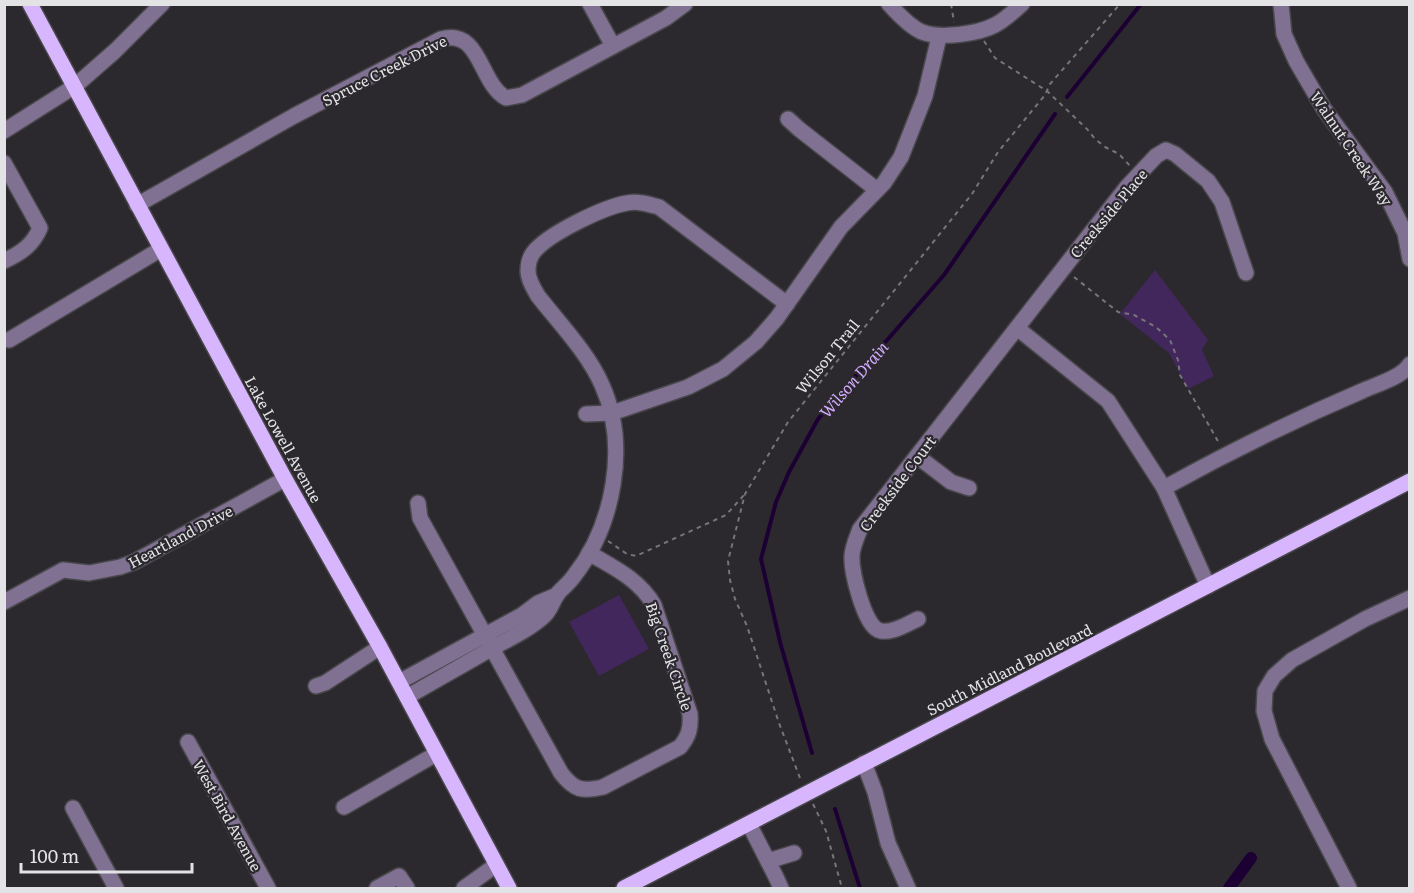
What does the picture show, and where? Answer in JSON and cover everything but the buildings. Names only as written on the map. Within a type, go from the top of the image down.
[{"type":"main road","name":"Lake Lowell Avenue","points":[[30,4],[285,479],[381,647],[509,888]]},
{"type":"main road","name":"South Midland Boulevard","points":[[624,888],[1410,481]]},
{"type":"street","points":[[4,131],[75,86],[115,51],[162,4]]},
{"type":"street","points":[[590,4],[613,46],[666,18],[685,4]]},
{"type":"street","points":[[889,4],[897,14],[920,31],[939,37],[992,27],[1022,4]]},
{"type":"street","name":"Walnut Creek Way","points":[[1281,4],[1284,34],[1296,61],[1324,109],[1385,192],[1405,233],[1410,259]]},
{"type":"street","name":"Spruce Creek Drive","points":[[137,205],[294,116],[441,39],[452,36],[467,41],[496,93],[506,98],[522,94],[613,46]]},
{"type":"street","points":[[586,414],[612,413],[688,387],[723,369],[756,342],[777,318],[841,227],[877,190],[901,157],[925,96],[939,37]]},
{"type":"street","points":[[789,118],[877,190]]},
{"type":"street","name":"Creekside Place","points":[[982,373],[1126,188],[1156,156],[1166,150],[1175,154],[1208,181],[1222,201],[1246,273]]},
{"type":"street","points":[[4,163],[40,228],[36,240],[20,254],[4,261]]},
{"type":"street","points":[[399,682],[532,625],[547,614],[557,594],[575,576],[589,553],[599,534],[607,510],[615,477],[612,413],[602,384],[592,366],[538,296],[528,273],[532,253],[552,236],[601,211],[626,203],[638,202],[659,207],[787,304]]},
{"type":"street","points":[[9,340],[161,249]]},
{"type":"street","points":[[1017,328],[1108,401],[1164,488],[1208,586]]},
{"type":"street","points":[[1164,488],[1299,418],[1392,378],[1410,364]]},
{"type":"street","name":"Creekside Court","points":[[918,619],[891,631],[873,627],[868,620],[854,577],[851,555],[860,529],[982,373]]},
{"type":"street","points":[[917,456],[951,482],[969,488]]},
{"type":"street","name":"Heartland Drive","points":[[4,602],[63,570],[89,573],[134,562],[285,479]]},
{"type":"street","points":[[418,503],[420,518],[489,642]]},
{"type":"street","name":"Big Creek Circle","points":[[489,642],[561,773],[570,784],[581,789],[603,787],[680,747],[688,737],[691,727],[690,714],[654,605],[636,582],[589,553]]},
{"type":"street","points":[[1349,888],[1272,739],[1264,711],[1265,691],[1274,676],[1292,660],[1365,619],[1410,598]]},
{"type":"street","points":[[407,697],[489,642]]},
{"type":"street","points":[[316,687],[381,647]]},
{"type":"street","name":"West Bird Avenue","points":[[188,742],[268,888]]},
{"type":"street","points":[[344,807],[436,754]]},
{"type":"street","points":[[864,763],[875,792],[888,843],[908,888]]},
{"type":"street","points":[[73,808],[116,888]]},
{"type":"street","points":[[748,825],[781,888]]},
{"type":"street","points":[[768,861],[794,853]]},
{"type":"street","points":[[464,888],[496,865]]},
{"type":"street","points":[[377,888],[399,876],[407,888]]},
{"type":"path","points":[[951,4],[956,34]]},
{"type":"path","name":"Wilson Trail","points":[[800,778],[747,626],[735,600],[730,580],[728,561],[745,494],[788,422],[972,194],[998,152],[1047,91],[1050,84],[1120,4]]},
{"type":"path","points":[[981,30],[984,41],[995,57],[1047,91],[1095,139],[1119,154],[1138,176]]},
{"type":"path","points":[[1064,267],[1118,312],[1134,315],[1156,327],[1170,340],[1178,360],[1180,375],[1226,454]]},
{"type":"path","points":[[599,534],[627,554],[636,556],[726,516],[745,494]]},
{"type":"path","points":[[813,804],[826,831],[842,888]]},
{"type":"shaded area","points":[[1155,270],[1208,340],[1202,350],[1214,376],[1188,389],[1169,353],[1120,314]]},
{"type":"shaded area","points":[[619,595],[649,649],[599,676],[569,622]]},
{"type":"waterway","name":"Wilson Drain","points":[[1067,97],[1141,4]]},
{"type":"waterway","name":"Wilson Drain","points":[[812,753],[780,642],[761,559],[776,502],[789,472],[818,419],[944,275],[1055,114]]},
{"type":"waterway","name":"Wilson Drain","points":[[835,809],[860,888]]},
{"type":"waterway","points":[[1229,888],[1251,858]]}]
